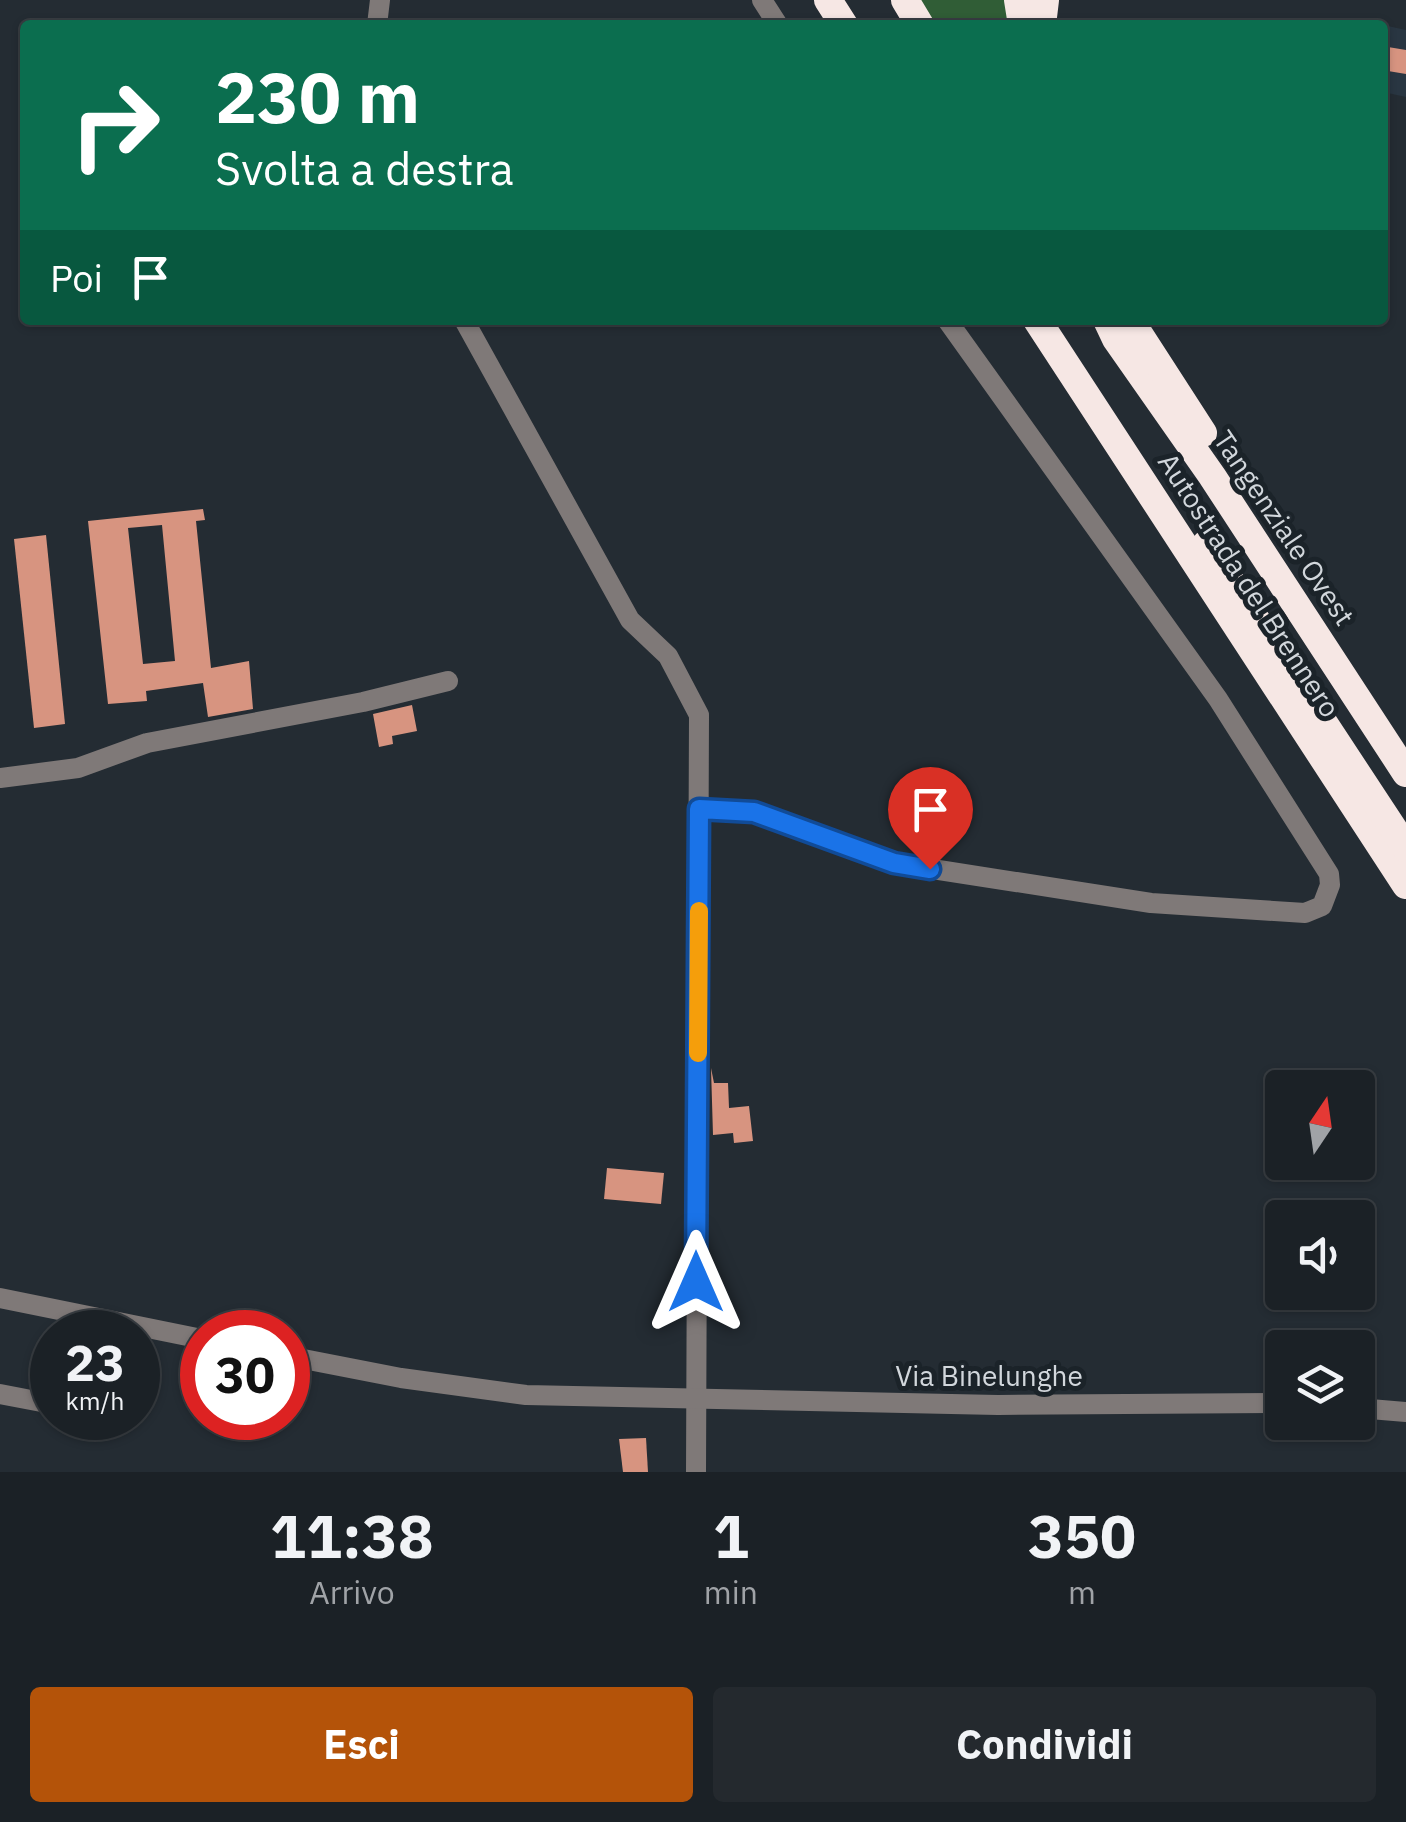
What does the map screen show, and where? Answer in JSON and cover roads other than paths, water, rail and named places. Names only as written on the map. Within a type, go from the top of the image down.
[{"type":"highway","name":"Autostrada del Brennero","points":[[1041,325],[1406,885]]},
{"type":"highway","name":"Autostrada del Brennero","points":[[1062,325],[1406,848]]},
{"type":"highway","name":"Tangenziale Ovest","points":[[1114,325],[1406,744]]},
{"type":"highway","name":"Tangenziale Ovest","points":[[1114,325],[1406,773]]},
{"type":"street","points":[[467,325],[630,620],[668,656],[699,716],[696,1472]]},
{"type":"street","points":[[699,809],[754,812],[894,863],[1114,898],[1304,913],[1322,906],[1330,885],[1329,874],[1218,699],[952,325]]},
{"type":"street","points":[[0,778],[78,768],[147,743],[362,702],[448,680]]},
{"type":"street","points":[[0,1298],[180,1335]]},
{"type":"street","name":"Via Binelunghe","points":[[310,1360],[401,1378],[526,1395],[998,1405],[1265,1403]]},
{"type":"street","points":[[0,1394],[30,1400]]},
{"type":"street","points":[[1375,1409],[1406,1412]]}]
